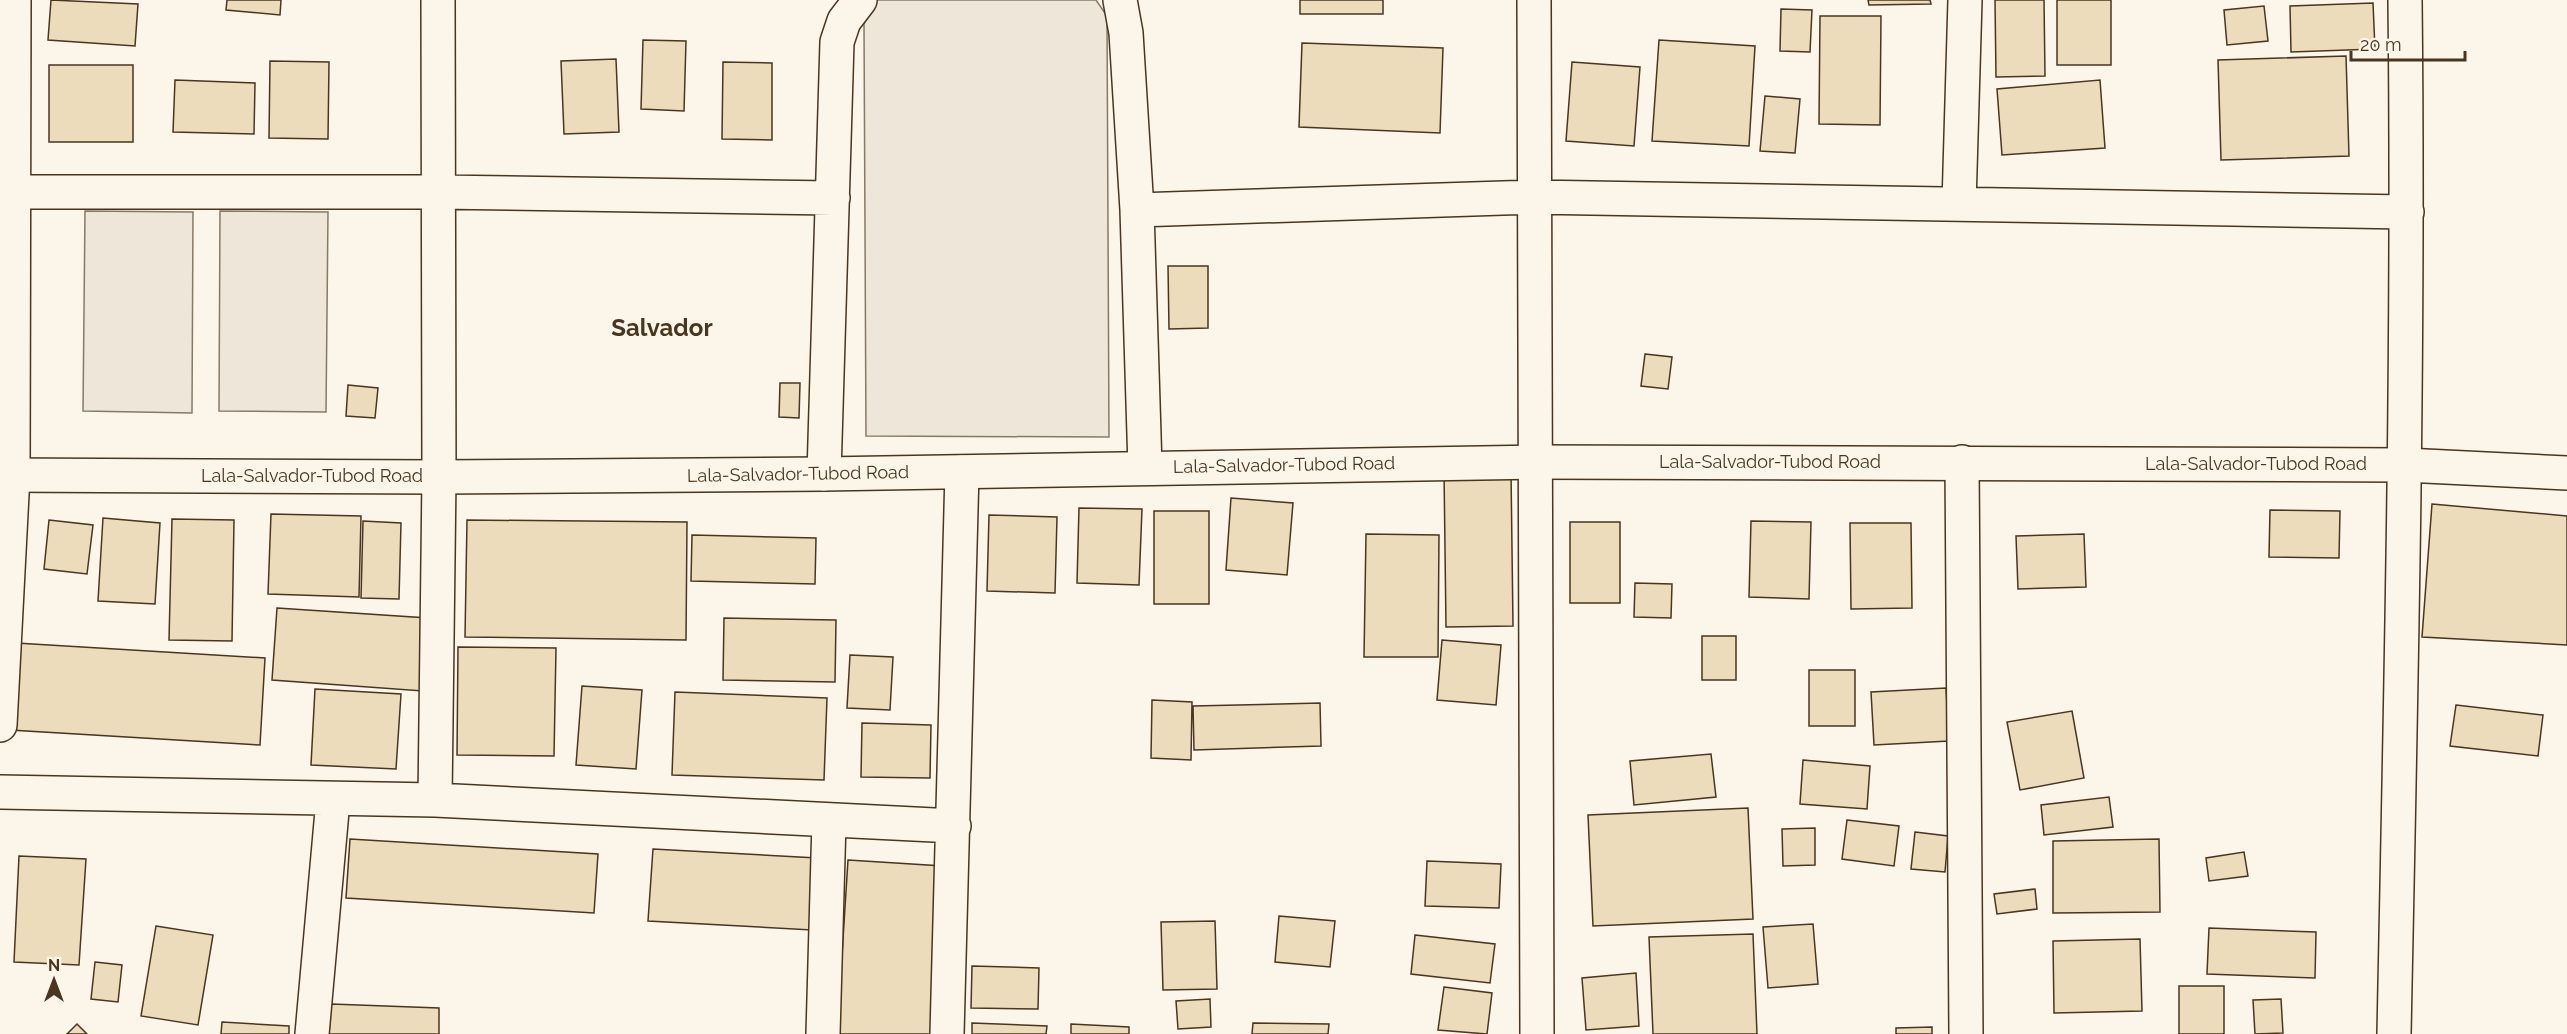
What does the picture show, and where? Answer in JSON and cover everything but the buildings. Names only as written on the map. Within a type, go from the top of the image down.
[{"type":"street","points":[[0,725],[7,475],[7,192],[14,0]]},
{"type":"street","points":[[435,800],[439,477],[438,0]]},
{"type":"street","points":[[824,474],[837,42],[844,21],[860,0]]},
{"type":"street","points":[[1120,0],[1126,33],[1137,210],[1145,467]]},
{"type":"street","points":[[1534,0],[1537,1034]]},
{"type":"street","points":[[1959,204],[1965,0]]},
{"type":"street","points":[[2394,1034],[2405,465],[2407,212],[2405,0]]},
{"type":"street","points":[[7,192],[438,192],[833,198]]},
{"type":"street","points":[[1137,210],[1533,197],[2407,212]]},
{"type":"street","name":"Lala-Salvador-Tubod Road","points":[[7,475],[439,477],[824,474],[1535,462],[2405,465],[2567,473]]},
{"type":"street","points":[[1962,462],[1966,1034]]},
{"type":"street","points":[[946,1034],[954,826],[962,472]]},
{"type":"street","points":[[0,792],[333,800],[435,800],[954,826]]},
{"type":"street","points":[[312,1034],[333,800]]},
{"type":"street","points":[[823,1034],[829,821]]},
{"type":"shaded area","points":[[877,0],[1096,0],[1107,16],[1109,437],[866,436],[864,24]]},
{"type":"shaded area","points":[[85,211],[193,212],[192,413],[83,411]]},
{"type":"shaded area","points":[[220,211],[328,212],[326,412],[219,411]]},
{"type":"district","name":"Salvador","points":[[662,328]]}]
